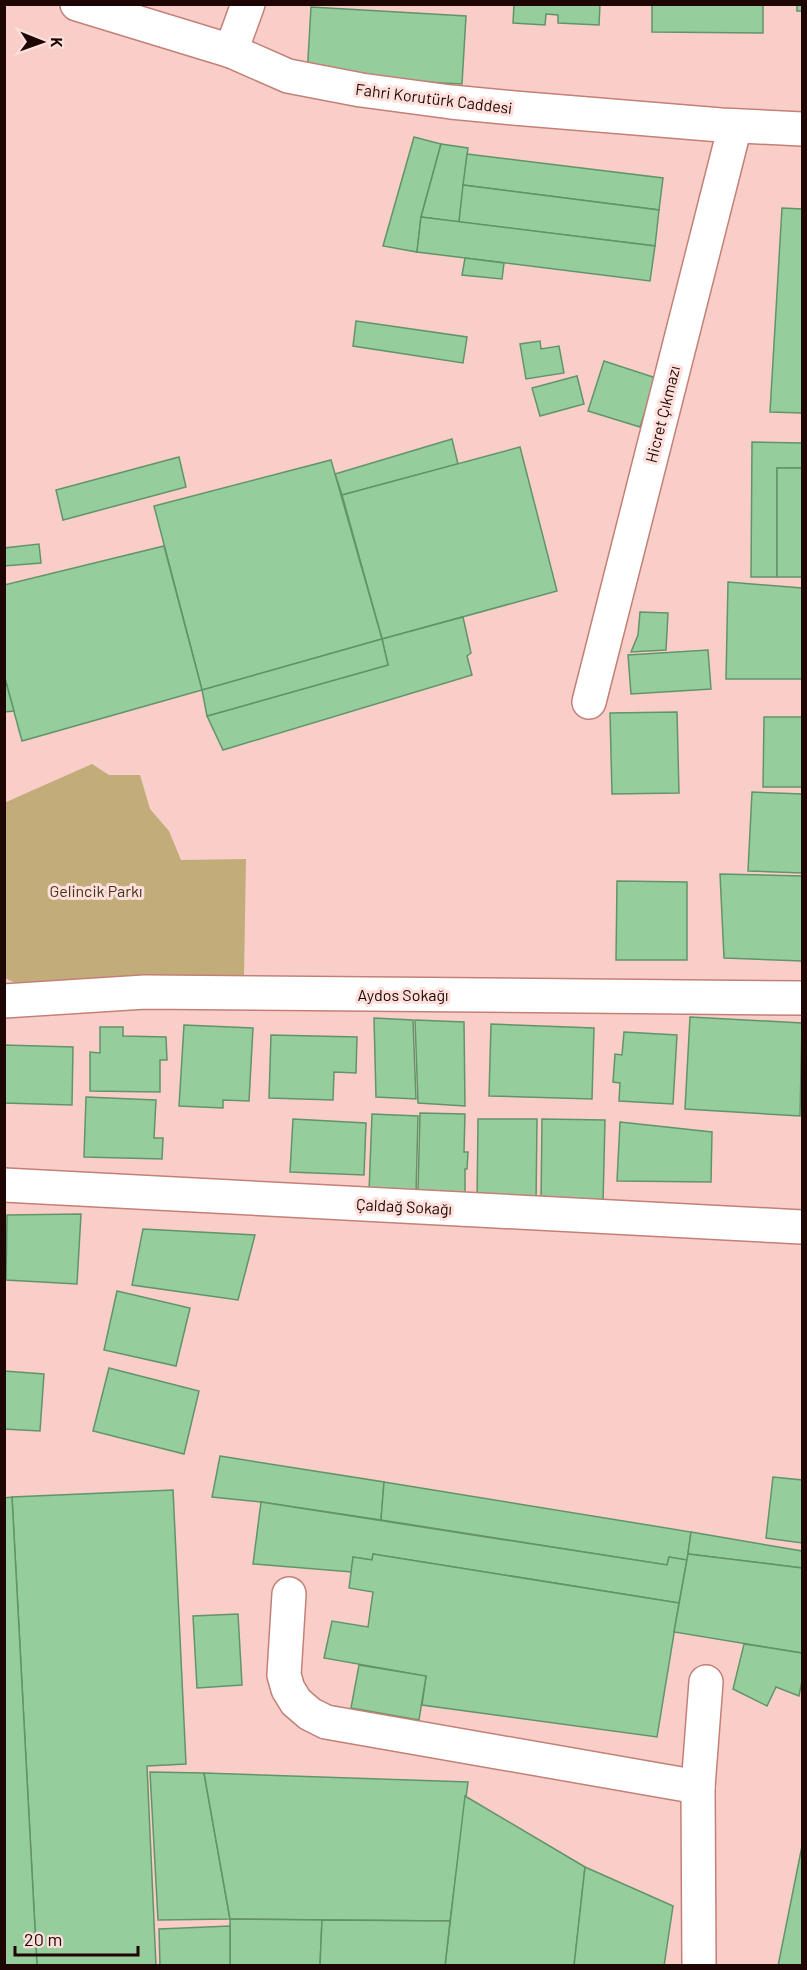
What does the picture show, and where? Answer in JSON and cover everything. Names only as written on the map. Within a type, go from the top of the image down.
[{"type":"street","name":"Fahri Korutürk Caddesi","points":[[77,4],[231,51],[288,76],[361,90],[462,103],[735,126],[802,129]]},
{"type":"street","points":[[231,51],[248,4]]},
{"type":"street","name":"Hicret Çıkmazı","points":[[589,702],[735,126]]},
{"type":"street","name":"Aydos Sokağı","points":[[4,1001],[145,992],[802,998]]},
{"type":"street","name":"Çaldağ Sokağı","points":[[4,1185],[802,1227]]},
{"type":"street","points":[[289,1594],[284,1675],[288,1689],[296,1702],[310,1714],[326,1722],[698,1787]]},
{"type":"street","points":[[699,1965],[698,1787],[706,1682]]},
{"type":"green space","name":"Gelincik Parkı","points":[[92,764],[109,775],[140,775],[150,809],[169,831],[181,860],[246,859],[244,975],[17,984],[5,978],[4,803]]},
{"type":"building","points":[[514,4],[600,4],[599,25],[558,23],[558,15],[546,14],[545,25],[513,23]]},
{"type":"building","points":[[652,4],[763,4],[763,33],[652,32]]},
{"type":"building","points":[[797,4],[802,4],[802,11],[797,11]]},
{"type":"building","points":[[311,7],[466,16],[462,84],[307,76]]},
{"type":"building","points":[[414,137],[441,144],[421,217],[417,252],[383,246]]},
{"type":"building","points":[[441,144],[468,148],[459,222],[421,217]]},
{"type":"building","points":[[467,154],[663,178],[659,210],[463,185]]},
{"type":"building","points":[[463,185],[659,210],[655,246],[459,222]]},
{"type":"building","points":[[782,208],[802,209],[802,413],[770,412]]},
{"type":"building","points":[[421,217],[655,246],[650,281],[417,252]]},
{"type":"building","points":[[465,258],[504,263],[502,279],[462,275]]},
{"type":"building","points":[[356,321],[467,337],[463,363],[353,346]]},
{"type":"building","points":[[540,341],[541,349],[559,346],[564,373],[526,379],[520,344]]},
{"type":"building","points":[[604,361],[656,378],[640,427],[588,411]]},
{"type":"building","points":[[577,376],[584,404],[540,416],[532,388]]},
{"type":"building","points":[[452,439],[458,464],[342,495],[335,474]]},
{"type":"building","points":[[752,442],[802,443],[802,468],[777,468],[777,577],[751,577]]},
{"type":"building","points":[[520,447],[557,591],[382,639],[342,495]]},
{"type":"building","points":[[179,457],[186,487],[63,520],[56,490]]},
{"type":"building","points":[[331,460],[382,639],[202,690],[154,506]]},
{"type":"building","points":[[777,468],[802,468],[802,577],[777,577]]},
{"type":"building","points":[[39,544],[41,563],[4,566],[4,548]]},
{"type":"building","points":[[164,546],[202,690],[22,741],[4,675],[4,585]]},
{"type":"building","points":[[728,582],[802,588],[802,679],[726,679]]},
{"type":"building","points":[[640,612],[668,613],[666,650],[631,652],[638,635]]},
{"type":"building","points":[[463,617],[471,653],[467,656],[472,675],[223,750],[207,716],[388,665],[382,639]]},
{"type":"building","points":[[382,639],[388,665],[207,716],[202,690]]},
{"type":"building","points":[[708,650],[711,689],[631,694],[628,655]]},
{"type":"building","points":[[4,675],[14,711],[4,712]]},
{"type":"building","points":[[677,712],[679,793],[612,794],[610,713]]},
{"type":"building","points":[[764,717],[802,717],[802,787],[763,787]]},
{"type":"building","points":[[752,792],[802,794],[802,873],[748,871]]},
{"type":"building","points":[[720,874],[802,876],[802,961],[724,958]]},
{"type":"building","points":[[617,881],[687,882],[687,960],[616,960]]},
{"type":"building","points":[[690,1017],[802,1023],[800,1116],[685,1109]]},
{"type":"building","points":[[374,1018],[413,1020],[416,1099],[376,1097]]},
{"type":"building","points":[[415,1020],[464,1022],[465,1106],[418,1103]]},
{"type":"building","points":[[491,1024],[594,1028],[592,1099],[489,1096]]},
{"type":"building","points":[[184,1025],[253,1028],[249,1101],[223,1100],[223,1108],[179,1106]]},
{"type":"building","points":[[100,1027],[123,1027],[123,1036],[166,1037],[167,1060],[160,1060],[160,1092],[90,1091],[90,1052],[100,1053]]},
{"type":"building","points":[[624,1032],[677,1035],[673,1104],[619,1101],[620,1083],[613,1082],[615,1054],[622,1055]]},
{"type":"building","points":[[271,1035],[357,1037],[356,1073],[334,1072],[333,1100],[269,1098]]},
{"type":"building","points":[[4,1045],[73,1047],[72,1105],[4,1103]]},
{"type":"building","points":[[86,1097],[156,1100],[154,1138],[163,1138],[162,1159],[84,1157]]},
{"type":"building","points":[[420,1113],[465,1114],[464,1152],[468,1152],[465,1193],[418,1192]]},
{"type":"building","points":[[372,1114],[418,1116],[416,1194],[369,1192]]},
{"type":"building","points":[[293,1119],[366,1123],[364,1175],[290,1172]]},
{"type":"building","points":[[478,1119],[537,1119],[536,1205],[477,1204]]},
{"type":"building","points":[[542,1119],[605,1120],[603,1204],[541,1203]]},
{"type":"building","points":[[620,1122],[712,1132],[711,1182],[617,1181]]},
{"type":"building","points":[[81,1214],[77,1284],[6,1280],[7,1215]]},
{"type":"building","points":[[143,1229],[255,1235],[238,1300],[132,1285]]},
{"type":"building","points":[[117,1291],[190,1308],[176,1366],[104,1350]]},
{"type":"building","points":[[109,1368],[199,1391],[184,1454],[93,1431]]},
{"type":"building","points":[[4,1371],[44,1374],[40,1431],[4,1429]]},
{"type":"building","points":[[220,1456],[384,1482],[381,1520],[212,1497]]},
{"type":"building","points":[[773,1477],[802,1480],[802,1543],[766,1538]]},
{"type":"building","points":[[384,1482],[691,1532],[687,1560],[669,1557],[667,1565],[381,1520]]},
{"type":"building","points":[[173,1490],[186,1764],[147,1766],[156,1966],[37,1966],[12,1497]]},
{"type":"building","points":[[12,1497],[37,1966],[4,1966],[4,1498]]},
{"type":"building","points":[[261,1502],[667,1565],[669,1557],[687,1560],[679,1603],[373,1554],[372,1560],[353,1557],[352,1572],[253,1564]]},
{"type":"building","points":[[691,1532],[802,1551],[802,1568],[688,1554]]},
{"type":"building","points":[[373,1554],[679,1603],[657,1737],[422,1705],[426,1676],[324,1658],[332,1621],[368,1627],[373,1592],[349,1588],[353,1557],[372,1560]]},
{"type":"building","points":[[688,1554],[802,1568],[802,1653],[674,1632]]},
{"type":"building","points":[[238,1614],[242,1685],[197,1688],[193,1616]]},
{"type":"building","points":[[744,1644],[802,1653],[802,1681],[799,1696],[776,1687],[767,1706],[733,1689]]},
{"type":"building","points":[[359,1665],[426,1676],[419,1720],[351,1708]]},
{"type":"building","points":[[150,1772],[204,1773],[230,1919],[158,1920]]},
{"type":"building","points":[[204,1773],[468,1782],[450,1921],[230,1919]]},
{"type":"building","points":[[465,1796],[585,1867],[574,1966],[445,1966]]},
{"type":"building","points":[[802,1846],[802,1966],[778,1966]]},
{"type":"building","points":[[585,1867],[673,1906],[664,1966],[574,1966]]},
{"type":"building","points":[[230,1919],[322,1920],[320,1966],[230,1966]]},
{"type":"building","points":[[322,1920],[450,1921],[445,1966],[320,1966]]},
{"type":"building","points":[[230,1926],[230,1966],[160,1966],[159,1929]]}]
